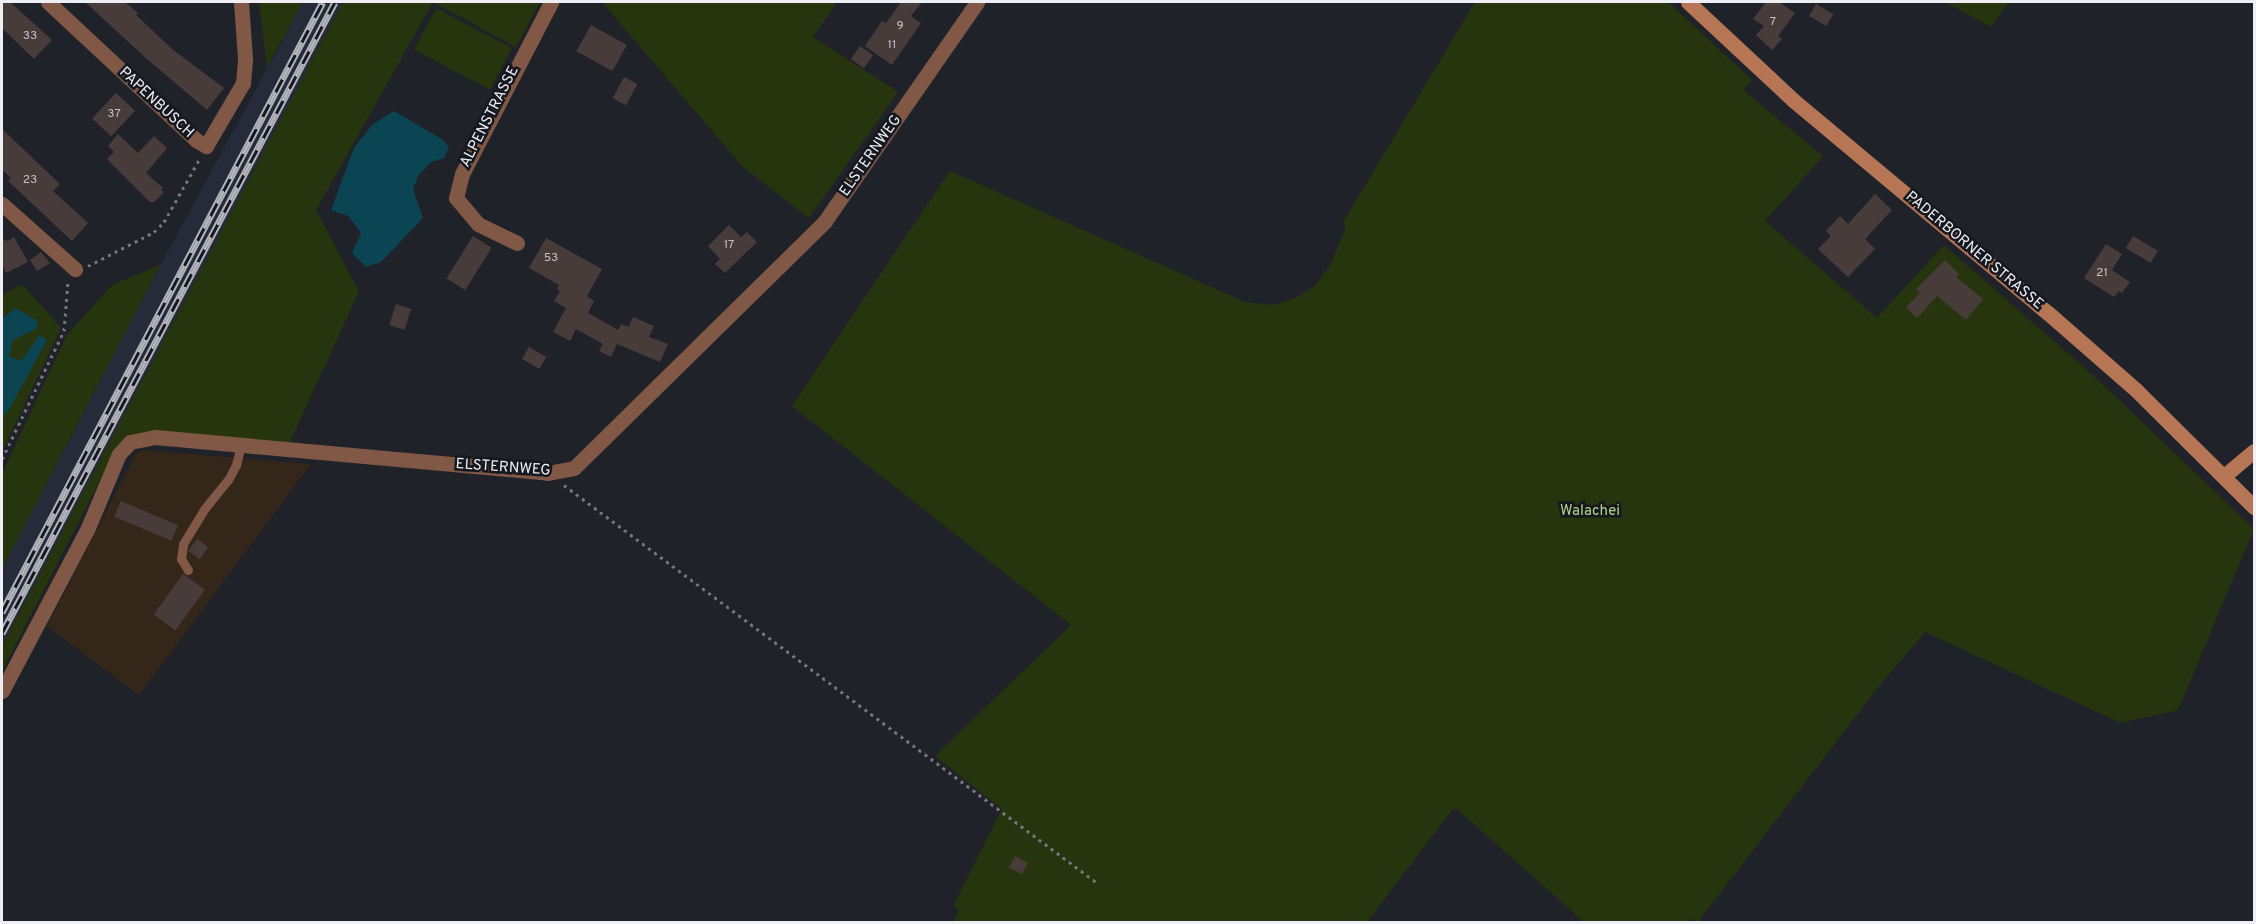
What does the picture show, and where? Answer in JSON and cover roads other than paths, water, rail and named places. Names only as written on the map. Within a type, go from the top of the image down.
[{"type":"main road","name":"PADERBORNER STRASSE","points":[[1688,2],[1793,100],[2066,328],[2137,391],[2254,507]]},
{"type":"main road","points":[[2224,476],[2254,451]]},
{"type":"street","name":"PAPENBUSCH","points":[[48,2],[196,140],[206,146],[243,82],[245,58],[241,2]]},
{"type":"street","name":"ALPENSTRASSE","points":[[517,243],[478,224],[456,198],[462,174],[551,2]]},
{"type":"street","name":"ELSTERNWEG","points":[[2,691],[87,530],[119,454],[130,442],[155,437],[548,473],[574,468],[825,221],[977,2]]},
{"type":"street","points":[[2,204],[72,267]]},
{"type":"lane","points":[[188,570],[181,559],[183,544],[205,508],[228,480],[236,465],[241,445]]},
{"type":"water","points":[[394,111],[443,140],[449,147],[444,158],[431,162],[418,176],[413,189],[423,218],[381,262],[366,267],[352,253],[361,233],[348,216],[331,210],[354,148],[372,125]]},
{"type":"water","points":[[16,308],[36,320],[38,328],[13,340],[9,356],[21,361],[40,335],[47,340],[7,413],[2,415],[2,318]]},
{"type":"railway","points":[[2,612],[323,2]]},
{"type":"railway","points":[[2,633],[335,2]]},
{"type":"park label","name":"Walachei","points":[[1590,512]]}]
